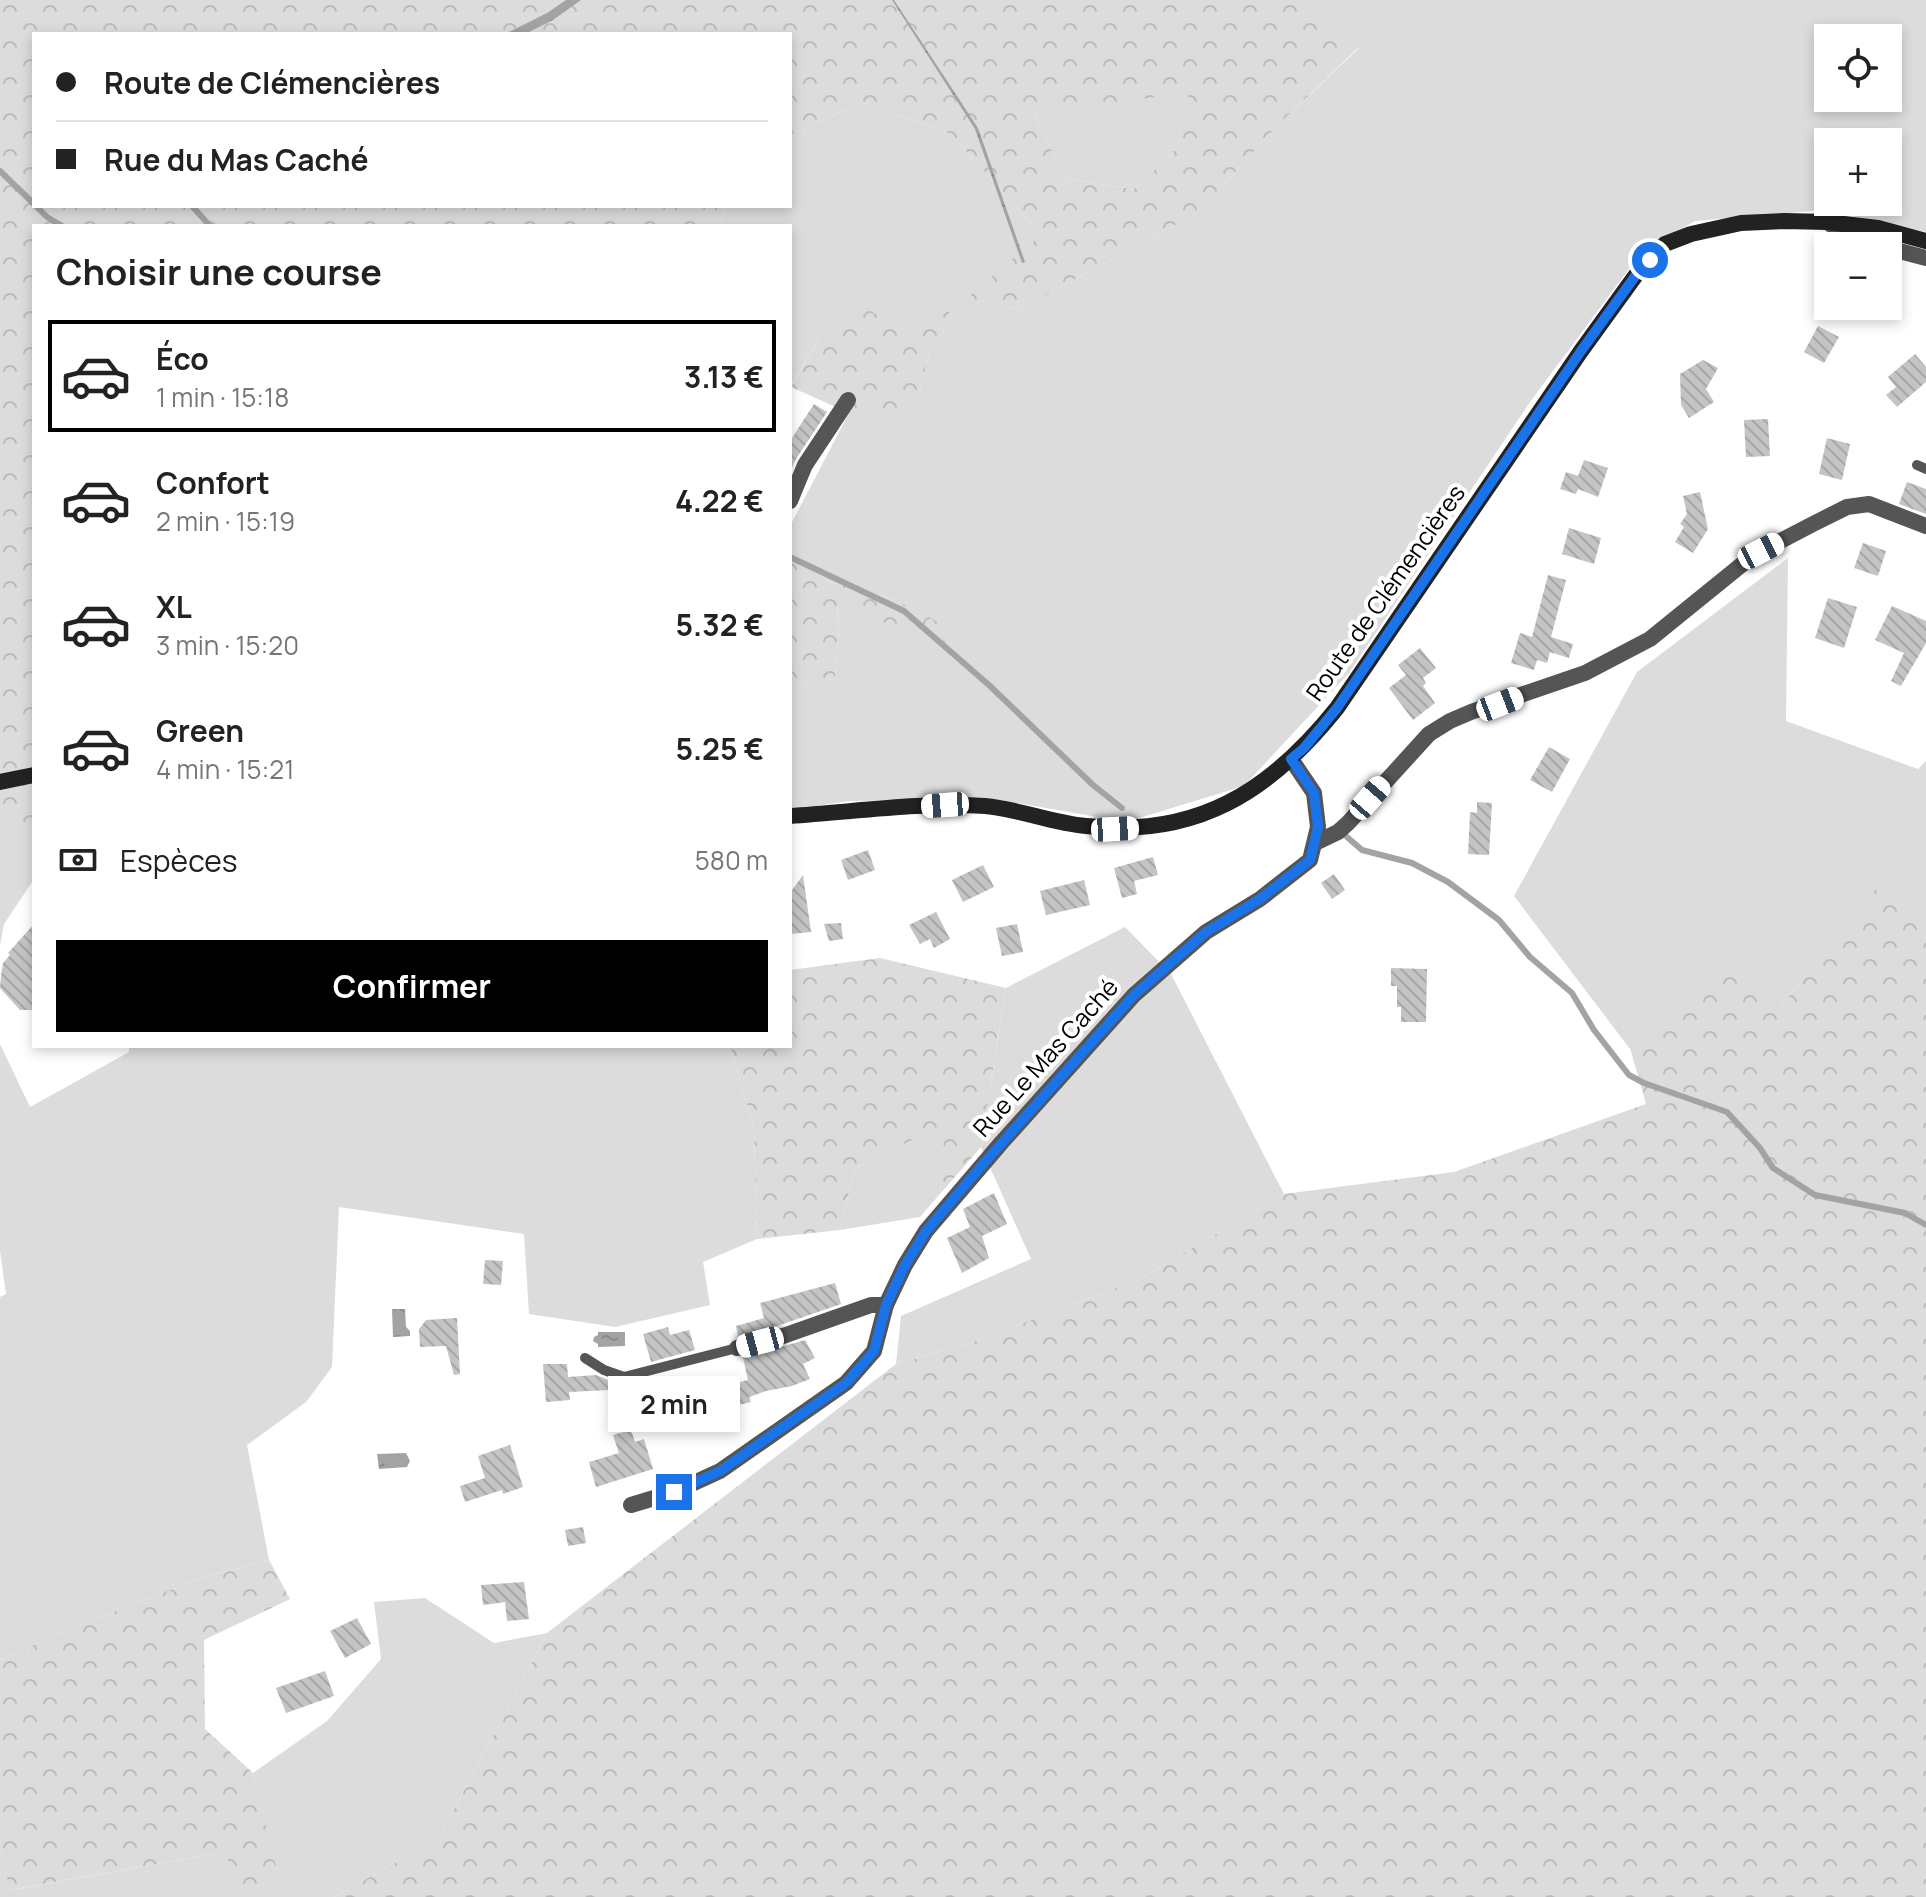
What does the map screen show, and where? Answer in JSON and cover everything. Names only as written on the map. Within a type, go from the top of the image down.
[{"type":"street","name":"Route de Clémencières","points":[[792,816],[945,805],[988,806],[1082,826],[1115,829],[1150,827],[1210,812],[1233,801],[1260,785],[1291,759],[1337,708],[1581,351],[1636,275],[1665,244],[1691,234],[1741,223],[1785,221],[1878,228],[1926,241]]},
{"type":"street","points":[[1827,222],[1842,232]]},
{"type":"street","points":[[1902,252],[1926,258]]},
{"type":"street","points":[[792,496],[805,465],[848,400]]},
{"type":"street","points":[[1315,843],[1338,832],[1429,734],[1471,712],[1585,673],[1650,639],[1761,551],[1847,507],[1869,504],[1926,526]]},
{"type":"street","points":[[1291,759],[1314,793],[1318,827],[1315,843]]},
{"type":"street","points":[[0,782],[32,775]]},
{"type":"street","name":"Rue Le Mas Caché","points":[[631,1505],[674,1492],[720,1471],[846,1383],[874,1351],[886,1305],[905,1265],[926,1231],[973,1175],[1134,995],[1206,932],[1260,899],[1310,860],[1315,843]]},
{"type":"street","points":[[737,1348],[783,1336],[871,1305],[886,1305]]},
{"type":"lane","points":[[585,1358],[604,1370],[624,1377],[737,1348]]},
{"type":"green space","points":[[0,0],[1310,0],[1332,36],[1359,47],[1278,125],[1199,212],[1019,310],[967,298],[1041,235],[951,134],[862,102],[792,134],[792,32],[32,32],[32,208],[726,208],[720,224],[32,224],[32,825],[0,825]],"holes":[[[1189,92],[1178,147],[1134,189],[1066,179],[1034,115]]]},
{"type":"green space","points":[[1310,0],[1926,0],[1926,232],[1852,216],[1902,216],[1902,128],[1814,128],[1814,211],[1695,221],[1640,254],[1530,402],[1349,673],[1244,786],[1126,822],[1000,800],[850,801],[792,810],[792,691],[835,678],[839,627],[837,605],[912,633],[946,650],[894,599],[828,581],[792,553],[792,522],[849,413],[919,394],[929,354],[953,316],[942,305],[906,334],[820,337],[792,385],[792,224],[720,224],[726,208],[792,208],[792,134],[862,102],[951,134],[1041,235],[968,298],[1019,310],[1199,212],[1278,125],[1359,48],[1332,36]]},
{"type":"green space","points":[[1190,91],[1178,147],[1134,189],[1066,179],[1034,115]]},
{"type":"green space","points":[[856,301],[905,334],[942,305],[953,316],[929,354],[919,394],[892,422],[849,413],[792,387],[820,337]]},
{"type":"green space","points":[[792,553],[828,581],[894,599],[942,624],[946,651],[912,633],[837,606],[839,627],[835,678],[792,691]]},
{"type":"green space","points":[[1788,558],[1786,721],[1918,769],[1926,761],[1926,938],[1884,880],[1779,1008],[1722,963],[1630,1049],[1514,896],[1637,672]]},
{"type":"green space","points":[[0,825],[32,825],[32,882],[4,924],[0,945]]},
{"type":"green space","points":[[1884,879],[1926,938],[1926,1897],[334,1897],[439,1838],[547,1633],[896,1364],[973,1342],[1138,1280],[1284,1194],[1454,1172],[1646,1104],[1630,1048],[1722,962],[1780,1007]]},
{"type":"green space","points":[[1125,927],[1171,974],[1284,1194],[1138,1280],[973,1342],[896,1364],[901,1316],[1031,1259],[981,1147],[1006,988]]},
{"type":"green space","points":[[880,958],[1006,988],[981,1147],[940,1194],[945,1123],[855,1169],[840,1230],[757,1239],[754,1128],[731,1048],[792,1048],[792,970]]},
{"type":"green space","points":[[0,1044],[30,1107],[129,1052],[129,1048],[731,1048],[754,1128],[757,1239],[703,1262],[710,1305],[615,1327],[529,1314],[524,1234],[339,1207],[332,1367],[306,1402],[247,1445],[269,1560],[201,1578],[74,1627],[0,1660],[0,1297],[6,1294],[0,1251]]},
{"type":"green space","points":[[946,1122],[940,1194],[920,1217],[840,1230],[855,1169]]},
{"type":"green space","points":[[269,1560],[290,1599],[204,1640],[205,1729],[253,1773],[280,1882],[240,1887],[224,1852],[10,1890],[0,1848],[0,1660],[74,1627],[201,1578]]},
{"type":"green space","points":[[425,1598],[494,1643],[547,1633],[439,1838],[334,1897],[0,1897],[0,1848],[11,1890],[224,1852],[279,1882],[253,1773],[327,1721],[381,1659],[374,1602]]},
{"type":"water","points":[[566,0],[581,0],[529,32],[509,32]]},
{"type":"water","points":[[892,0],[978,128],[1025,262],[1022,263],[975,129]]},
{"type":"water","points":[[392,1309],[405,1309],[410,1336],[393,1337]]},
{"type":"water","points":[[598,1332],[625,1332],[625,1346],[598,1347],[593,1341]]},
{"type":"water","points":[[406,1453],[410,1461],[407,1467],[379,1469],[377,1454]]},
{"type":"building","points":[[1818,326],[1839,337],[1824,363],[1804,352]]},
{"type":"building","points":[[1915,354],[1926,367],[1926,382],[1897,407],[1886,395],[1896,387],[1888,377]]},
{"type":"building","points":[[1703,360],[1718,368],[1706,389],[1714,402],[1689,418],[1681,405],[1680,374]]},
{"type":"building","points":[[814,404],[827,412],[792,468],[792,438]]},
{"type":"building","points":[[1768,419],[1770,456],[1746,457],[1744,420]]},
{"type":"building","points":[[1827,438],[1850,444],[1842,480],[1819,474]]},
{"type":"building","points":[[1584,460],[1608,468],[1598,497],[1578,489],[1576,494],[1560,489],[1566,472],[1578,476]]},
{"type":"building","points":[[1907,482],[1926,489],[1926,514],[1899,504]]},
{"type":"building","points":[[1700,492],[1708,529],[1693,553],[1675,542],[1684,527],[1680,524],[1687,514],[1683,496]]},
{"type":"building","points":[[1569,528],[1601,538],[1594,564],[1562,554]]},
{"type":"building","points":[[1863,543],[1886,551],[1878,576],[1854,568]]},
{"type":"building","points":[[1548,575],[1566,580],[1551,637],[1573,644],[1569,658],[1550,652],[1547,663],[1537,660],[1534,670],[1511,663],[1520,633],[1532,637]]},
{"type":"building","points":[[1828,598],[1857,607],[1844,648],[1815,638]]},
{"type":"building","points":[[1892,606],[1926,621],[1926,643],[1901,686],[1891,681],[1904,653],[1875,640]]},
{"type":"building","points":[[1420,648],[1436,668],[1423,678],[1426,683],[1423,686],[1435,703],[1413,720],[1389,688],[1406,675],[1398,665]]},
{"type":"building","points":[[1549,747],[1570,759],[1552,792],[1530,780]]},
{"type":"building","points":[[1477,802],[1492,803],[1489,855],[1468,854],[1470,812],[1477,813]]},
{"type":"building","points":[[868,850],[875,870],[848,880],[841,860]]},
{"type":"building","points":[[1153,857],[1158,875],[1134,881],[1137,894],[1122,898],[1114,868]]},
{"type":"building","points":[[983,865],[994,887],[963,902],[952,880]]},
{"type":"building","points":[[1334,874],[1345,890],[1332,899],[1321,883]]},
{"type":"building","points":[[803,875],[811,932],[792,934],[792,890]]},
{"type":"building","points":[[1084,880],[1090,905],[1046,915],[1040,891]]},
{"type":"building","points":[[936,912],[950,939],[934,948],[930,939],[920,944],[909,925]]},
{"type":"building","points":[[841,923],[843,939],[829,941],[824,924]]},
{"type":"building","points":[[1017,924],[1023,952],[1002,956],[996,928]]},
{"type":"building","points":[[32,926],[32,1010],[20,1010],[0,988],[3,963],[10,955],[8,953]]},
{"type":"building","points":[[1391,968],[1427,969],[1426,1022],[1401,1022],[1397,986],[1391,986]]},
{"type":"building","points":[[994,1193],[1007,1224],[982,1236],[989,1258],[962,1273],[947,1238],[970,1227],[963,1209]]},
{"type":"building","points":[[485,1260],[503,1261],[501,1285],[483,1284]]},
{"type":"building","points":[[835,1283],[841,1304],[738,1336],[736,1326],[764,1318],[760,1303]]},
{"type":"building","points":[[457,1318],[460,1374],[454,1375],[446,1346],[420,1347],[419,1329],[426,1320]]},
{"type":"building","points":[[668,1327],[670,1335],[689,1330],[695,1350],[651,1362],[643,1334]]},
{"type":"building","points":[[805,1340],[815,1358],[803,1364],[810,1379],[766,1391],[749,1397],[751,1402],[730,1407],[725,1386],[748,1380],[743,1358]]},
{"type":"building","points":[[543,1364],[567,1364],[568,1377],[596,1375],[608,1380],[609,1390],[569,1392],[570,1400],[546,1402]]},
{"type":"building","points":[[631,1430],[635,1442],[644,1439],[653,1469],[596,1487],[589,1462],[619,1453],[613,1435]]},
{"type":"building","points":[[510,1445],[523,1487],[465,1502],[460,1486],[485,1478],[478,1456]]},
{"type":"building","points":[[583,1527],[586,1543],[568,1546],[565,1530]]},
{"type":"building","points":[[524,1582],[529,1619],[507,1621],[505,1602],[483,1605],[481,1585]]},
{"type":"building","points":[[357,1618],[371,1644],[345,1658],[330,1631]]},
{"type":"building","points":[[325,1671],[334,1696],[286,1713],[276,1688]]},
{"type":"waterway","points":[[0,171],[32,202]]},
{"type":"waterway","points":[[38,208],[59,224]]},
{"type":"waterway","points":[[194,208],[208,224]]},
{"type":"waterway","points":[[792,558],[904,611],[1122,808]]},
{"type":"waterway","points":[[1347,837],[1362,850],[1412,863],[1448,882],[1499,920],[1530,957],[1572,993],[1594,1030],[1629,1075],[1727,1112],[1760,1148],[1773,1168],[1815,1195],[1905,1213],[1926,1225]]},
{"type":"route","points":[[674,1492],[720,1471],[846,1383],[874,1351],[886,1305],[926,1231],[983,1164],[1134,995],[1206,932],[1260,899],[1310,860],[1318,827],[1314,793],[1291,759],[1337,708],[1581,351],[1650,260]]}]
